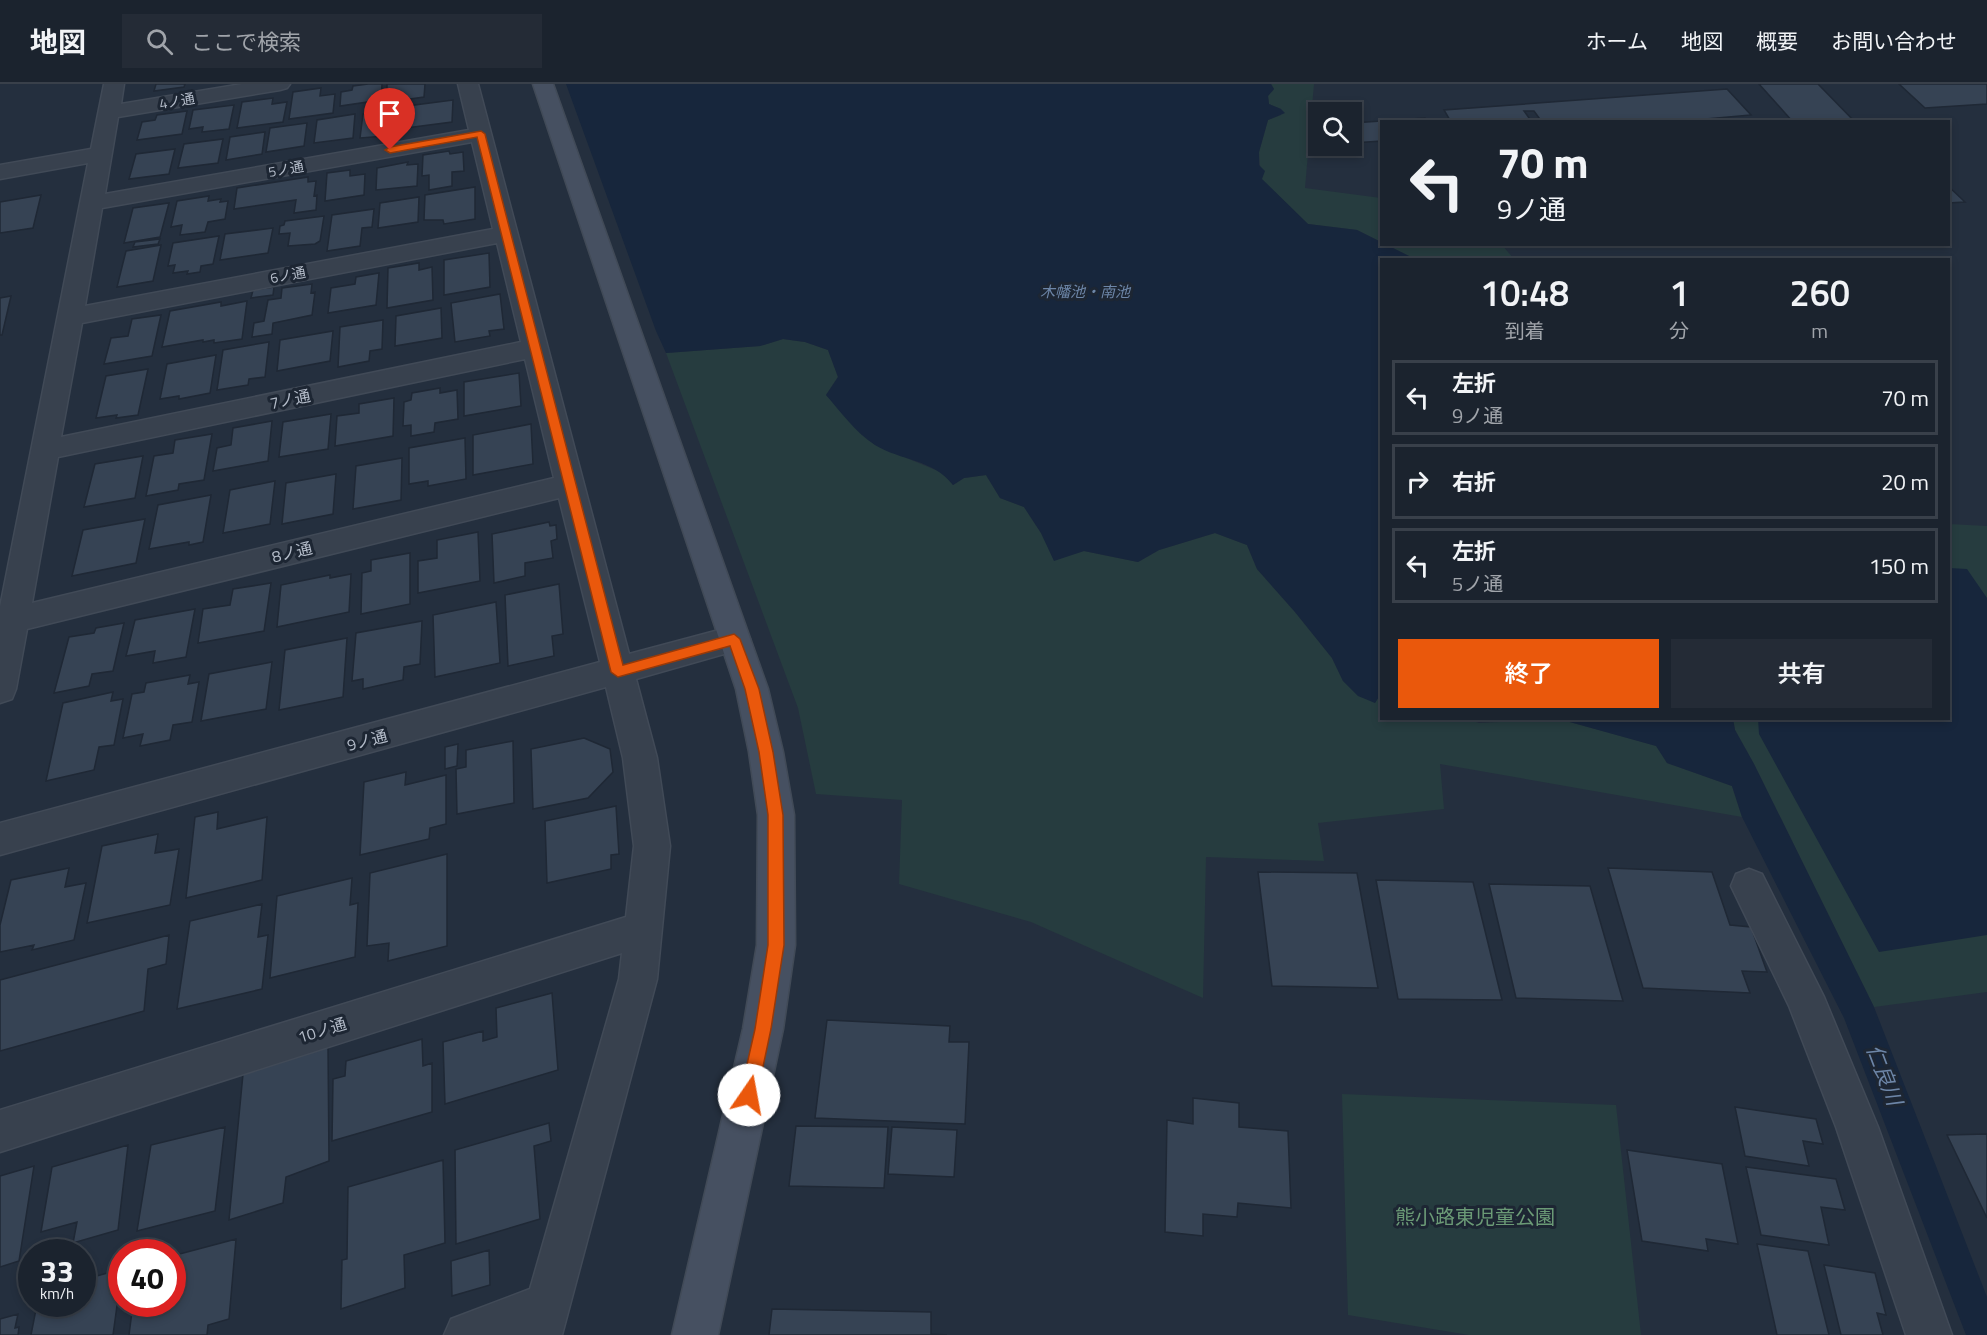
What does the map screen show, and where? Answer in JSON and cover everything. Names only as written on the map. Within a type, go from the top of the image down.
[{"type":"street","points":[[0,689],[114,84]]},
{"type":"street","name":"4ノ通","points":[[109,112],[280,84]]},
{"type":"street","points":[[467,1335],[543,1320],[638,979],[652,846],[640,758],[468,84]]},
{"type":"street","points":[[543,84],[752,689],[766,752],[776,815],[776,945],[763,1029],[695,1335]]},
{"type":"street","name":"5ノ通","points":[[92,203],[481,134]]},
{"type":"street","points":[[0,172],[101,154]]},
{"type":"street","name":"6ノ通","points":[[70,316],[506,234]]},
{"type":"street","name":"7ノ通","points":[[45,450],[535,348]]},
{"type":"street","name":"8ノ通","points":[[13,620],[570,485]]},
{"type":"street","name":"9ノ通","points":[[0,839],[734,639]]},
{"type":"street","points":[[1749,886],[1805,997],[1857,1127],[1929,1335]]},
{"type":"street","name":"10ノ通","points":[[0,1131],[643,929]]},
{"type":"green space","points":[[1271,84],[1314,84],[1312,102],[1308,102],[1305,188],[1380,198],[1380,242],[1357,230],[1308,224],[1261,179],[1259,152],[1268,120],[1281,115],[1281,109],[1269,104],[1268,96],[1274,89]]},
{"type":"green space","points":[[1389,246],[1503,246],[1513,258],[1413,258]]},
{"type":"green space","points":[[783,339],[805,342],[828,350],[838,377],[826,395],[875,445],[943,473],[953,485],[964,478],[986,475],[1000,498],[1024,507],[1041,533],[1054,560],[1084,551],[1138,562],[1159,550],[1215,533],[1247,545],[1257,569],[1332,658],[1343,681],[1375,703],[1380,694],[1380,720],[1470,720],[1479,723],[1563,720],[1657,746],[1667,763],[1732,786],[1742,817],[1440,764],[1444,809],[1318,823],[1324,861],[1206,857],[1203,998],[1031,922],[899,884],[902,800],[816,794],[798,708],[666,353],[760,346]]},
{"type":"green space","points":[[1950,524],[1987,526],[1987,992],[1874,1007],[1735,730],[1733,720],[1950,720]]},
{"type":"green space","name":"熊小路東児童公園","points":[[1342,1094],[1616,1105],[1641,1335],[1469,1335],[1348,1315]]},
{"type":"water","name":"木幡池・南池","points":[[566,84],[1271,84],[1274,89],[1268,96],[1269,104],[1285,113],[1268,120],[1259,152],[1259,165],[1265,171],[1262,179],[1308,224],[1357,230],[1380,242],[1380,246],[1389,246],[1413,258],[1380,258],[1380,695],[1375,703],[1358,696],[1343,681],[1332,658],[1257,569],[1247,545],[1215,533],[1159,550],[1138,562],[1084,551],[1054,561],[1041,533],[1024,507],[1000,498],[986,475],[964,478],[953,485],[936,470],[885,450],[861,434],[826,395],[838,377],[828,350],[805,342],[783,339],[760,346],[666,353]]},
{"type":"water","points":[[1950,568],[1967,569],[1987,598],[1987,935],[1879,952],[1759,734],[1758,720],[1950,720]]},
{"type":"water","name":"仁良川","points":[[1563,720],[1733,720],[1735,730],[1874,1007],[1987,1297],[1987,1335],[1966,1335],[1844,1018],[1742,817],[1732,786],[1667,763],[1656,746]]},
{"type":"building","points":[[156,84],[185,84],[184,87],[154,91]]},
{"type":"building","points":[[382,84],[381,100],[340,106],[341,92],[352,90],[353,86]]},
{"type":"building","points":[[387,84],[425,84],[424,97],[396,101],[396,95],[390,96],[390,91],[387,92]]},
{"type":"building","points":[[1759,84],[1818,84],[1853,120],[1791,120]]},
{"type":"building","points":[[1899,84],[1987,84],[1987,104],[1925,108]]},
{"type":"building","points":[[321,88],[320,96],[335,94],[333,113],[289,119],[293,92]]},
{"type":"building","points":[[1727,89],[1751,115],[1695,120],[1541,120],[1534,111],[1524,111],[1531,120],[1450,120],[1444,110]]},
{"type":"building","points":[[273,98],[272,104],[287,102],[283,122],[237,128],[242,102]]},
{"type":"building","points":[[453,100],[452,122],[406,128],[407,106]]},
{"type":"building","points":[[234,105],[229,129],[202,132],[203,127],[189,129],[193,110]]},
{"type":"building","points":[[401,109],[399,135],[360,138],[363,114]]},
{"type":"building","points":[[187,111],[182,134],[137,140],[142,122],[155,120],[157,115]]},
{"type":"building","points":[[355,114],[353,138],[314,143],[317,120]]},
{"type":"building","points":[[1425,118],[1426,120],[1396,120]]},
{"type":"building","points":[[1380,121],[1380,141],[1362,142],[1362,122]]},
{"type":"building","points":[[307,123],[304,146],[266,152],[270,128]]},
{"type":"building","points":[[265,132],[262,154],[226,160],[230,137]]},
{"type":"building","points":[[223,139],[218,163],[178,168],[184,144]]},
{"type":"building","points":[[175,149],[169,174],[129,179],[136,154]]},
{"type":"building","points":[[449,151],[450,154],[463,152],[464,171],[452,172],[452,186],[429,190],[429,175],[422,176],[423,155]]},
{"type":"building","points":[[408,162],[407,165],[418,164],[417,186],[376,190],[377,168]]},
{"type":"building","points":[[350,170],[350,176],[365,174],[364,195],[325,201],[327,173]]},
{"type":"building","points":[[308,177],[308,182],[316,181],[314,196],[317,195],[316,210],[294,213],[296,200],[234,209],[237,188]]},
{"type":"building","points":[[475,187],[475,219],[444,224],[443,220],[424,220],[425,195]]},
{"type":"building","points":[[1950,188],[1965,202],[1950,203]]},
{"type":"building","points":[[41,195],[33,228],[0,233],[0,202]]},
{"type":"building","points":[[209,196],[208,201],[221,199],[220,202],[228,201],[225,219],[208,222],[205,232],[180,235],[182,225],[171,227],[177,201]]},
{"type":"building","points":[[419,197],[418,222],[378,228],[380,203]]},
{"type":"building","points":[[169,203],[160,237],[124,243],[133,208]]},
{"type":"building","points":[[374,209],[372,227],[362,228],[360,246],[327,251],[332,215]]},
{"type":"building","points":[[324,216],[320,241],[315,244],[288,246],[290,233],[279,234],[280,226],[284,225],[285,221]]},
{"type":"building","points":[[273,228],[268,253],[220,260],[225,234]]},
{"type":"building","points":[[219,236],[213,264],[201,266],[200,272],[173,273],[175,265],[168,266],[173,243]]},
{"type":"building","points":[[160,239],[158,244],[133,247],[135,242]]},
{"type":"building","points":[[161,245],[153,281],[117,287],[126,251]]},
{"type":"building","points":[[489,253],[490,287],[444,295],[444,260]]},
{"type":"building","points":[[419,263],[419,270],[432,267],[433,300],[387,308],[388,268]]},
{"type":"building","points":[[379,273],[376,305],[328,313],[331,288],[355,284],[356,277]]},
{"type":"building","points":[[312,284],[311,293],[315,292],[312,315],[273,323],[272,334],[252,337],[254,323],[264,321],[268,300],[281,298],[282,288]]},
{"type":"building","points":[[274,287],[273,295],[251,298],[253,290]]},
{"type":"building","points":[[500,294],[504,329],[489,331],[490,336],[455,342],[451,303]]},
{"type":"building","points":[[11,296],[2,335],[0,335],[0,298]]},
{"type":"building","points":[[247,301],[242,339],[214,343],[214,340],[203,342],[203,340],[162,347],[170,311],[221,302],[221,306]]},
{"type":"building","points":[[441,308],[442,338],[395,346],[396,316]]},
{"type":"building","points":[[161,315],[152,356],[104,364],[111,338],[128,336],[132,319]]},
{"type":"building","points":[[383,320],[382,349],[370,351],[369,361],[338,367],[340,327]]},
{"type":"building","points":[[333,331],[330,361],[277,371],[280,340]]},
{"type":"building","points":[[269,342],[265,377],[249,379],[248,385],[217,390],[223,350]]},
{"type":"building","points":[[216,355],[210,393],[179,399],[179,396],[160,399],[167,364]]},
{"type":"building","points":[[148,369],[138,415],[96,418],[106,376]]},
{"type":"building","points":[[519,373],[521,406],[464,416],[464,382]]},
{"type":"building","points":[[440,388],[440,393],[457,390],[458,419],[435,423],[434,432],[411,436],[411,425],[403,426],[404,402],[411,400],[412,393]]},
{"type":"building","points":[[394,398],[393,436],[335,446],[337,416],[359,413],[359,404]]},
{"type":"building","points":[[331,414],[328,449],[279,457],[283,422]]},
{"type":"building","points":[[272,421],[268,461],[213,471],[217,448],[231,445],[233,428]]},
{"type":"building","points":[[531,424],[533,464],[473,475],[473,435]]},
{"type":"building","points":[[212,434],[204,480],[179,484],[178,490],[146,496],[154,456],[173,453],[175,440]]},
{"type":"building","points":[[465,438],[466,479],[428,486],[428,481],[409,484],[409,448]]},
{"type":"building","points":[[143,456],[135,498],[84,507],[95,464]]},
{"type":"building","points":[[402,458],[401,500],[353,509],[356,466]]},
{"type":"building","points":[[336,474],[333,514],[282,524],[286,483]]},
{"type":"building","points":[[275,481],[270,524],[223,533],[230,490]]},
{"type":"building","points":[[211,495],[203,542],[149,549],[158,505]]},
{"type":"building","points":[[145,519],[136,563],[72,576],[83,530]]},
{"type":"building","points":[[549,522],[550,526],[556,525],[557,539],[551,541],[553,558],[525,563],[525,576],[494,583],[492,534]]},
{"type":"building","points":[[478,532],[480,581],[418,593],[418,561],[437,558],[437,540]]},
{"type":"building","points":[[410,553],[410,604],[361,614],[362,573],[371,571],[371,560]]},
{"type":"building","points":[[351,574],[349,612],[277,627],[281,585],[330,575],[330,578]]},
{"type":"building","points":[[271,583],[264,631],[198,643],[203,609],[230,605],[233,589]]},
{"type":"building","points":[[559,584],[563,634],[552,636],[554,656],[508,666],[505,595]]},
{"type":"building","points":[[496,602],[500,663],[435,677],[433,615]]},
{"type":"building","points":[[195,609],[186,657],[153,663],[155,651],[126,656],[135,620]]},
{"type":"building","points":[[422,621],[420,664],[404,667],[403,680],[363,689],[363,679],[352,681],[356,633]]},
{"type":"building","points":[[124,623],[113,671],[92,674],[89,686],[54,693],[69,637],[94,633],[96,628]]},
{"type":"building","points":[[347,638],[343,697],[279,710],[285,650]]},
{"type":"building","points":[[272,662],[266,709],[201,721],[209,674]]},
{"type":"building","points":[[190,675],[188,684],[199,682],[192,722],[173,725],[170,740],[140,746],[143,734],[123,738],[132,694],[144,692],[146,683]]},
{"type":"building","points":[[113,692],[111,701],[123,699],[114,745],[99,747],[94,770],[46,781],[63,703]]},
{"type":"building","points":[[584,738],[610,749],[613,772],[588,798],[533,809],[531,749]]},
{"type":"building","points":[[513,741],[514,803],[457,814],[456,769],[466,767],[466,750]]},
{"type":"building","points":[[458,744],[457,766],[445,769],[445,747]]},
{"type":"building","points":[[406,772],[405,785],[446,775],[446,824],[430,828],[429,839],[360,855],[364,782]]},
{"type":"building","points":[[616,806],[619,854],[611,855],[611,869],[547,883],[545,821]]},
{"type":"building","points":[[218,812],[217,829],[267,817],[262,880],[186,898],[195,817]]},
{"type":"building","points":[[158,834],[155,853],[179,849],[170,905],[87,923],[102,846]]},
{"type":"building","points":[[447,854],[447,946],[388,961],[389,943],[367,946],[370,873]]},
{"type":"building","points":[[69,868],[65,887],[86,883],[74,940],[32,950],[34,945],[0,952],[0,925],[11,880]]},
{"type":"building","points":[[1608,868],[1712,872],[1730,925],[1751,927],[1767,972],[1742,971],[1750,993],[1643,988]]},
{"type":"building","points":[[1258,872],[1357,873],[1378,988],[1272,986]]},
{"type":"building","points":[[352,878],[350,905],[358,903],[355,957],[270,978],[277,896]]},
{"type":"building","points":[[1376,880],[1473,882],[1502,1000],[1398,999]]},
{"type":"building","points":[[1489,884],[1590,886],[1623,1001],[1516,998]]},
{"type":"building","points":[[262,904],[258,937],[268,935],[262,989],[177,1009],[190,921]]},
{"type":"building","points":[[169,935],[166,964],[148,969],[144,1011],[0,1051],[0,980]]},
{"type":"building","points":[[552,993],[558,1070],[445,1104],[443,1042],[483,1031],[483,1041],[497,1037],[496,1008]]},
{"type":"building","points":[[827,1020],[950,1026],[949,1042],[969,1042],[965,1124],[815,1118]]},
{"type":"building","points":[[422,1039],[423,1066],[432,1063],[432,1112],[332,1141],[333,1079],[345,1076],[346,1061]]},
{"type":"building","points":[[328,1046],[329,1161],[286,1177],[283,1203],[229,1220],[243,1074]]},
{"type":"building","points":[[1193,1098],[1239,1103],[1239,1127],[1288,1131],[1291,1208],[1238,1203],[1237,1217],[1203,1214],[1203,1236],[1165,1232],[1167,1120],[1193,1124]]},
{"type":"building","points":[[1735,1107],[1816,1119],[1823,1144],[1803,1141],[1809,1166],[1745,1156]]},
{"type":"building","points":[[549,1123],[551,1141],[534,1146],[540,1219],[456,1244],[455,1150]]},
{"type":"building","points":[[796,1126],[888,1127],[884,1188],[789,1186]]},
{"type":"building","points":[[225,1127],[215,1211],[137,1231],[151,1145]]},
{"type":"building","points":[[892,1127],[957,1130],[954,1177],[888,1174]]},
{"type":"building","points":[[1987,1134],[1987,1218],[1947,1135]]},
{"type":"building","points":[[128,1145],[118,1230],[87,1239],[74,1239],[77,1222],[41,1232],[52,1167]]},
{"type":"building","points":[[1627,1150],[1722,1164],[1738,1244],[1706,1239],[1708,1251],[1642,1241]]},
{"type":"building","points":[[443,1160],[445,1243],[404,1255],[405,1288],[341,1309],[342,1260],[347,1259],[348,1187]]},
{"type":"building","points":[[34,1166],[22,1239],[18,1239],[18,1261],[0,1267],[0,1176]]},
{"type":"building","points":[[1746,1167],[1836,1179],[1845,1210],[1821,1207],[1829,1245],[1761,1235]]},
{"type":"building","points":[[236,1239],[229,1319],[208,1325],[207,1335],[129,1335],[131,1317],[186,1317],[186,1252]]},
{"type":"building","points":[[1757,1244],[1808,1251],[1829,1335],[1777,1335]]},
{"type":"building","points":[[489,1250],[490,1285],[452,1296],[451,1261]]},
{"type":"building","points":[[1824,1265],[1875,1273],[1886,1315],[1877,1313],[1883,1335],[1841,1335]]},
{"type":"building","points":[[108,1273],[108,1317],[115,1317],[113,1335],[31,1335],[34,1317],[96,1317],[96,1276]]},
{"type":"building","points":[[772,1309],[931,1312],[931,1334],[947,1335],[769,1335]]},
{"type":"building","points":[[18,1314],[15,1328],[19,1327],[18,1335],[0,1335],[0,1319]]},
{"type":"route","points":[[390,150],[481,134],[618,672],[734,639],[752,689],[766,752],[776,815],[776,945],[763,1029],[749,1095]]}]
